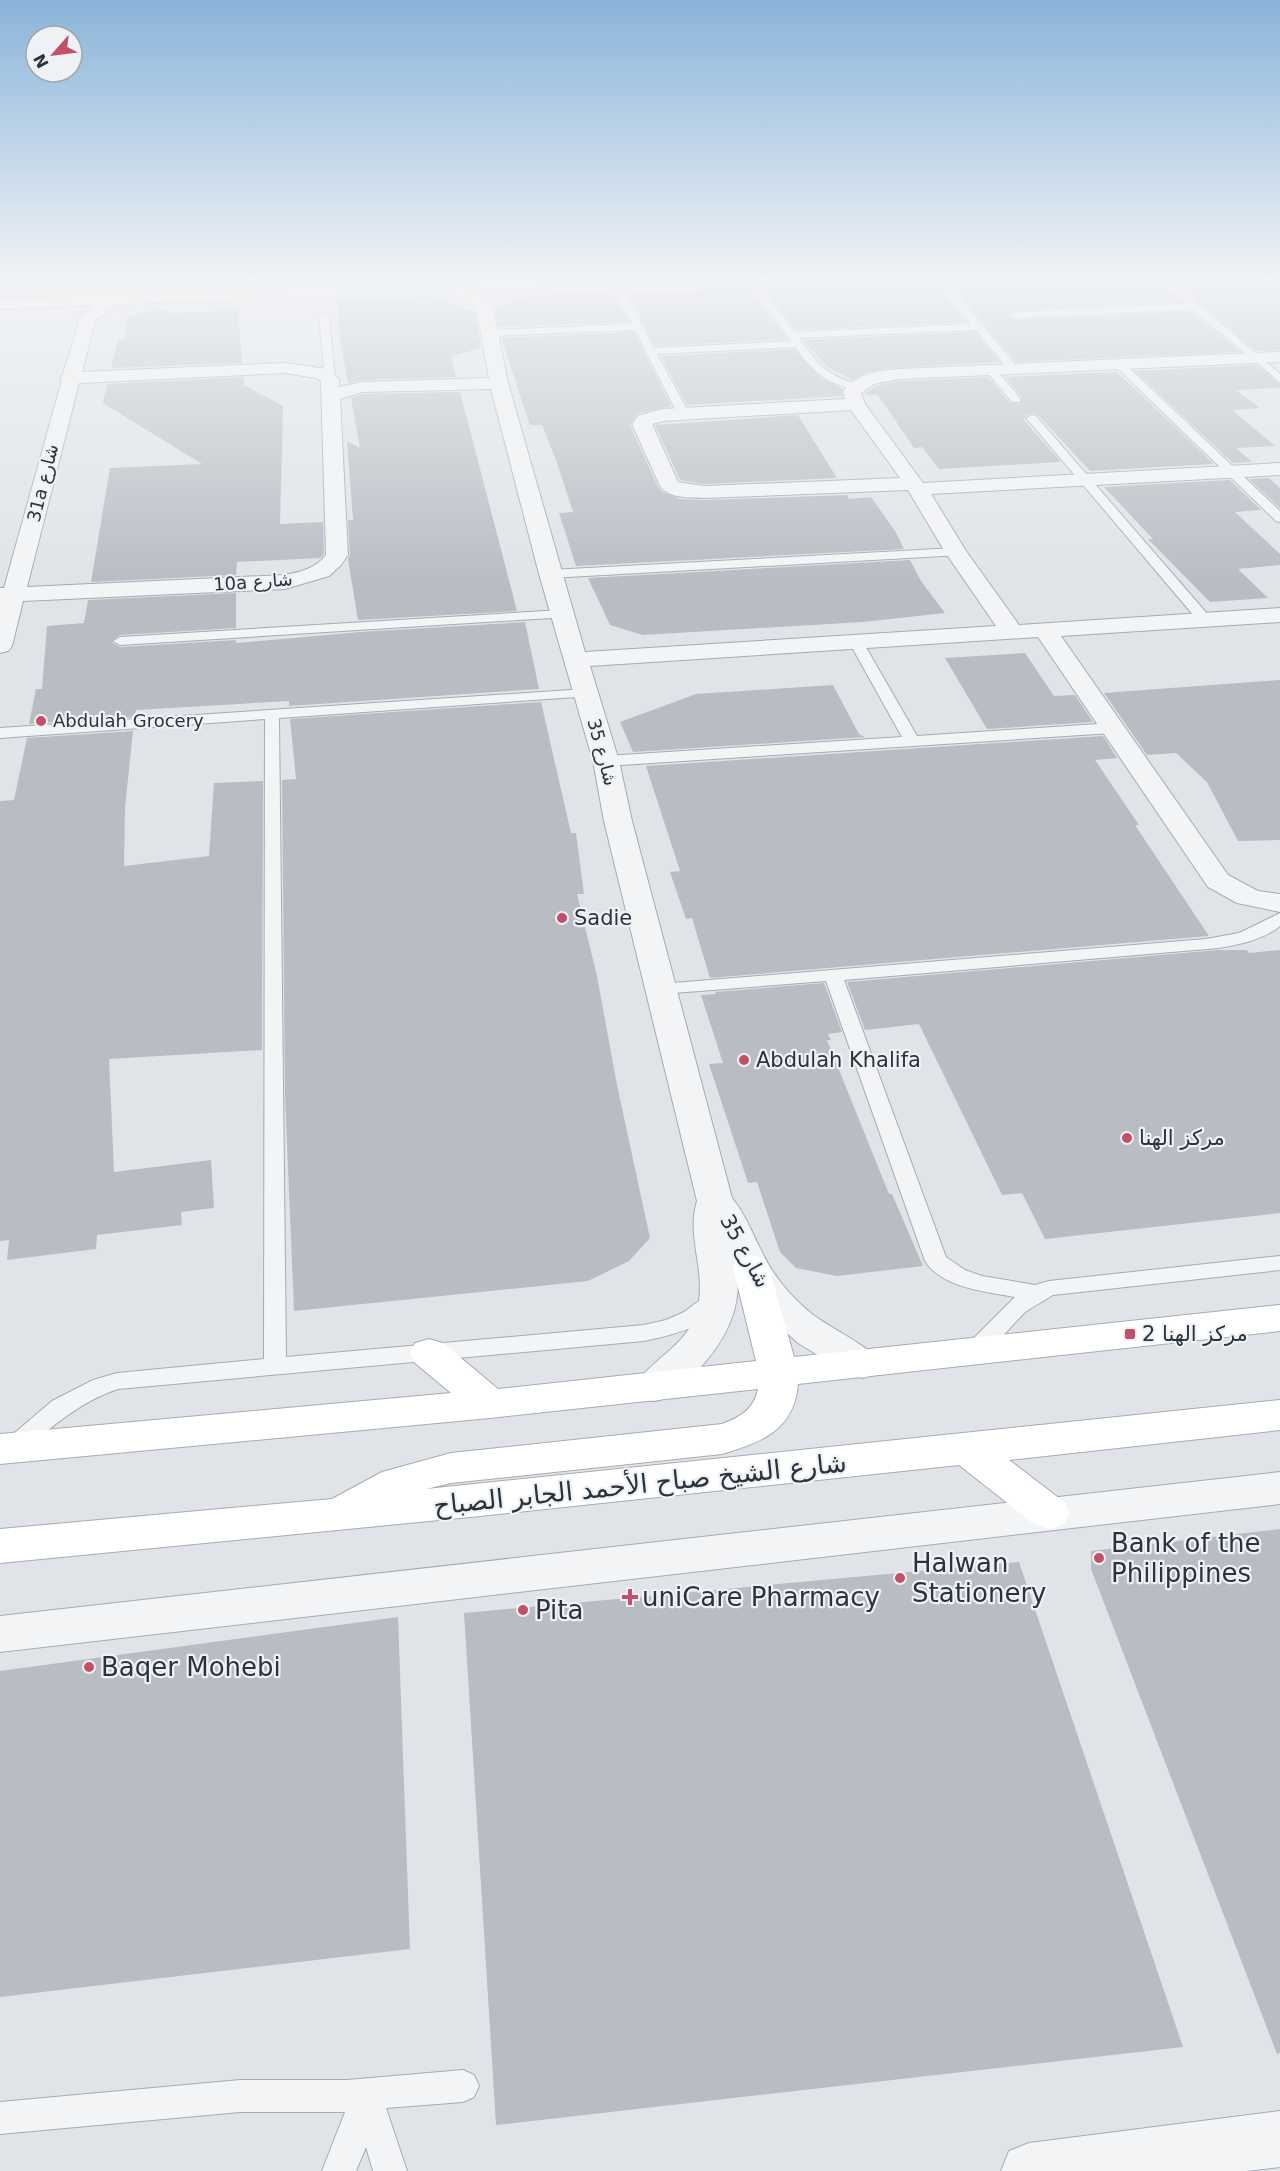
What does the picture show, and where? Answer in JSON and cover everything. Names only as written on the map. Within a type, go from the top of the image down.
[{"type":"main road","points":[[341,1515],[365,1497],[421,1474],[451,1468],[722,1439],[740,1434],[768,1416],[776,1403],[780,1390],[779,1373],[751,1267]]},
{"type":"main road","points":[[6,1448],[490,1404],[1280,1318]]},
{"type":"main road","points":[[429,1353],[490,1404]]},
{"type":"main road","name":"شارع الشيخ صباح الأحمد الجابر الصباح","points":[[0,1546],[341,1515],[1280,1415]]},
{"type":"main road","points":[[967,1450],[1048,1513]]},
{"type":"street","name":"31a شارع","points":[[0,646],[7,595],[69,379]]},
{"type":"street","points":[[326,379],[331,387],[499,382]]},
{"type":"street","points":[[880,379],[856,395],[652,417],[642,424],[666,482],[679,490],[704,492],[916,487],[1280,469]]},
{"type":"street","name":"شارع 35","points":[[499,382],[550,574],[606,761],[618,821],[715,1201],[710,1221],[719,1269],[719,1294],[713,1320],[700,1344],[680,1367],[654,1387]]},
{"type":"street","name":"10a شارع","points":[[7,595],[285,582],[321,572],[333,564],[337,555],[331,387]]},
{"type":"street","points":[[856,395],[956,552],[1012,632]]},
{"type":"street","points":[[576,660],[1272,616],[1280,635]]},
{"type":"street","points":[[1045,630],[1218,881],[1232,891],[1251,899],[1280,903]]},
{"type":"street","name":"شارع 35","points":[[715,1201],[728,1215],[751,1267],[764,1289],[805,1330],[831,1348],[863,1364]]},
{"type":"street","points":[[0,1634],[1280,1488]]},
{"type":"street","points":[[1031,2171],[1280,2139]]},
{"type":"lane","points":[[330,379],[331,387]]},
{"type":"lane","points":[[665,379],[683,413]]},
{"type":"lane","points":[[830,379],[856,395]]},
{"type":"lane","points":[[999,379],[1016,400]]},
{"type":"lane","points":[[1135,379],[1280,518]]},
{"type":"lane","points":[[1032,418],[1205,620]]},
{"type":"lane","points":[[550,574],[956,552]]},
{"type":"lane","points":[[120,641],[562,614]]},
{"type":"lane","points":[[856,642],[912,741]]},
{"type":"lane","points":[[0,733],[586,693]]},
{"type":"lane","points":[[272,714],[275,1367]]},
{"type":"lane","points":[[606,761],[1112,728]]},
{"type":"lane","points":[[661,989],[1232,941],[1273,925],[1280,918]]},
{"type":"lane","points":[[833,975],[936,1261],[957,1276],[1035,1293]]},
{"type":"lane","points":[[974,1353],[1010,1313],[1035,1293],[1049,1288],[1280,1263]]},
{"type":"lane","points":[[6,1448],[72,1398],[94,1387],[117,1381],[644,1334],[689,1320],[707,1308],[719,1294]]},
{"type":"lane","points":[[0,2118],[240,2096],[366,2095],[463,2086]]},
{"type":"lane","points":[[339,2171],[355,2134],[366,2095]]},
{"type":"lane","points":[[366,2095],[390,2171]]},
{"type":"building","points":[[244,379],[244,385],[283,406],[280,524],[323,522],[324,554],[321,558],[237,562],[236,575],[91,582],[110,468],[202,464],[103,403],[107,384]]},
{"type":"building","points":[[347,379],[384,379],[362,380],[348,383]]},
{"type":"building","points":[[515,379],[658,379],[671,406],[637,414],[630,425],[658,487],[663,492],[680,499],[704,500],[847,495],[849,499],[871,497],[895,531],[904,549],[576,566],[559,513],[573,512],[542,425],[530,425]]},
{"type":"building","points":[[673,379],[824,379],[843,389],[842,396],[687,405]]},
{"type":"building","points":[[990,379],[1010,403],[1020,404],[1022,397],[1007,379],[1125,379],[1214,464],[1090,471],[1038,415],[1033,413],[1025,416],[1024,420],[1061,462],[939,469],[922,447],[914,448],[878,395],[864,394],[875,386],[899,381]]},
{"type":"building","points":[[1144,379],[1274,379],[1280,384],[1280,388],[1236,390],[1260,408],[1232,410],[1275,446],[1236,448],[1252,462],[1233,463]]},
{"type":"building","points":[[460,392],[517,611],[358,620],[348,559],[350,555],[348,520],[353,520],[347,441],[360,448],[351,398],[363,394]]},
{"type":"building","points":[[798,415],[837,478],[704,484],[680,480],[655,425]]},
{"type":"building","points":[[1269,478],[1280,488],[1280,508],[1249,479]]},
{"type":"building","points":[[1230,480],[1261,510],[1235,512],[1280,554],[1280,565],[1238,569],[1268,598],[1210,602],[1148,539],[1153,539],[1104,487]]},
{"type":"building","points":[[910,560],[921,581],[945,613],[863,622],[643,635],[610,625],[588,578]]},
{"type":"building","points":[[236,593],[236,628],[120,635],[111,642],[120,647],[236,640],[236,643],[360,632],[525,622],[539,689],[289,706],[289,701],[136,710],[135,717],[29,724],[36,689],[42,689],[47,626],[84,623],[88,600]]},
{"type":"building","points":[[1025,653],[1054,696],[1075,695],[1093,722],[987,729],[945,658]]},
{"type":"building","points":[[1280,680],[1280,840],[1238,841],[1207,782],[1176,753],[1147,755],[1104,693]]},
{"type":"building","points":[[833,685],[859,734],[865,737],[633,752],[620,722],[696,694]]},
{"type":"building","points":[[541,702],[571,833],[576,833],[584,894],[577,894],[597,976],[617,1085],[650,1238],[629,1261],[588,1281],[294,1311],[285,1096],[282,780],[296,779],[290,719]]},
{"type":"building","points":[[133,731],[125,808],[124,866],[209,856],[214,783],[263,781],[262,1050],[109,1059],[114,1172],[211,1160],[214,1208],[181,1212],[182,1225],[97,1235],[96,1249],[7,1260],[9,1240],[0,1241],[0,801],[14,800],[27,738]]},
{"type":"building","points":[[1103,736],[1117,758],[1095,760],[1209,936],[710,978],[692,918],[686,919],[670,872],[680,871],[646,766]]},
{"type":"building","points":[[1218,950],[1247,950],[1249,953],[1280,950],[1280,1213],[1045,1239],[1022,1193],[1002,1195],[919,1024],[865,1030],[847,982]]},
{"type":"building","points":[[824,983],[842,1032],[828,1034],[831,1040],[827,1040],[889,1194],[892,1194],[923,1266],[837,1276],[796,1268],[780,1252],[757,1182],[748,1183],[709,1064],[723,1063],[701,995]]},
{"type":"building","points":[[1280,1529],[1280,2053],[1277,2054],[1091,1569],[1091,1551]]},
{"type":"building","points":[[1019,1562],[1183,2047],[496,2125],[464,1613]]},
{"type":"building","points":[[398,1617],[410,1949],[0,1997],[0,1671]]},
{"type":"place","name":"Abdulah Grocery","points":[[41,721]]},
{"type":"place","name":"Sadie","points":[[562,918]]},
{"type":"place","name":"Abdulah Khalifa","points":[[744,1060]]},
{"type":"place","name":"مركز الهنا","points":[[1127,1138]]},
{"type":"place","name":"مركز الهنا 2","points":[[1130,1334]]},
{"type":"place","name":"Bank of the Philippines","points":[[1099,1558]]},
{"type":"place","name":"Halwan Stationery","points":[[900,1578]]},
{"type":"place","name":"uniCare Pharmacy","points":[[630,1597]]},
{"type":"place","name":"Pita","points":[[523,1610]]},
{"type":"place","name":"Baqer Mohebi","points":[[89,1667]]}]
